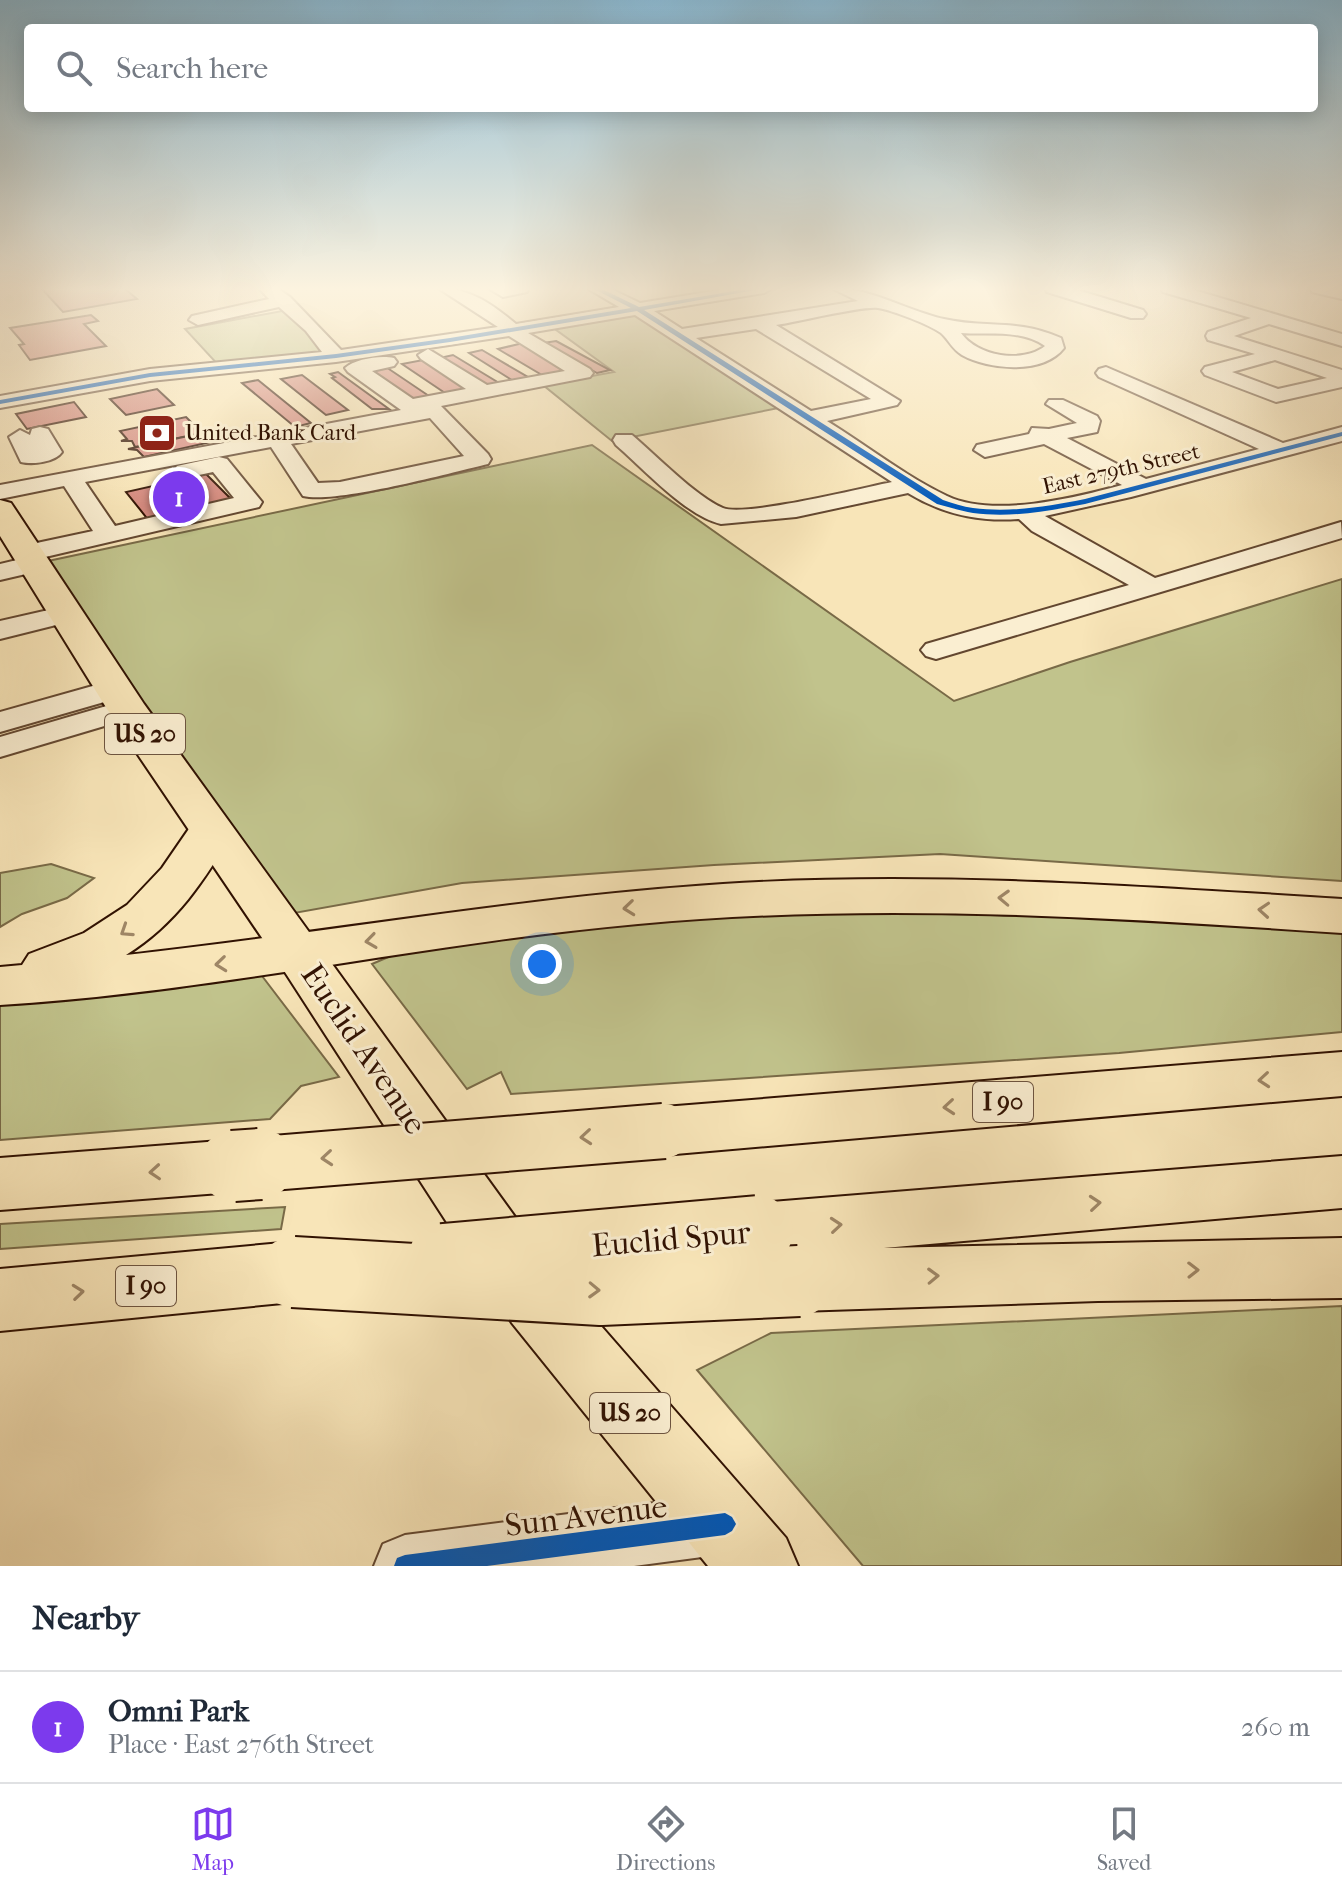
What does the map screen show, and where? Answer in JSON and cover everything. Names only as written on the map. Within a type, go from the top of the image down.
[{"type":"main road","name":"Euclid Avenue","points":[[21,551],[536,1301],[742,1545]]},
{"type":"main road","points":[[0,976],[67,961],[129,929],[163,902],[189,868],[211,830]]},
{"type":"main road","points":[[0,986],[299,953],[579,913],[706,901],[804,897],[999,898],[1342,916]]},
{"type":"main road","name":"I 90","points":[[0,1184],[1342,1074]]},
{"type":"main road","name":"Euclid Spur","points":[[0,1300],[1342,1182]]},
{"type":"main road","points":[[293,1272],[601,1290],[1098,1271],[1342,1268]]},
{"type":"street","points":[[0,402],[150,375],[286,361]]},
{"type":"street","points":[[394,361],[355,368],[409,406],[583,373],[564,361]]},
{"type":"street","points":[[437,361],[484,392]]},
{"type":"street","name":"East 279th Street","points":[[720,361],[912,485],[927,498],[953,507],[1025,511],[1083,502],[1342,434]]},
{"type":"street","points":[[808,418],[890,401],[823,361]]},
{"type":"street","points":[[1251,361],[1212,371],[1276,396],[1342,379]]},
{"type":"street","points":[[1295,361],[1342,379]]},
{"type":"street","points":[[1244,363],[1309,388]]},
{"type":"street","points":[[1106,373],[1281,450]]},
{"type":"street","points":[[0,611],[21,551],[74,485],[277,439],[526,394]]},
{"type":"street","points":[[1061,407],[1091,424],[1048,437],[981,440],[1017,421],[1061,407]]},
{"type":"street","points":[[277,439],[311,491],[340,489],[480,459],[435,411]]},
{"type":"street","points":[[1017,421],[1142,486]]},
{"type":"street","points":[[624,440],[697,502],[721,517],[796,510],[912,485]]},
{"type":"street","points":[[21,551],[109,535],[250,502],[219,464],[74,485]]},
{"type":"street","points":[[74,485],[109,535]]},
{"type":"street","points":[[1025,511],[1041,526],[1152,587]]},
{"type":"street","points":[[936,650],[1341,530]]},
{"type":"street","points":[[0,630],[21,551]]},
{"type":"street","points":[[0,722],[121,699]]},
{"type":"street","points":[[0,747],[121,699]]},
{"type":"street","name":"Sun Avenue","points":[[405,1566],[742,1545]]},
{"type":"green space","points":[[215,361],[287,361],[221,368]]},
{"type":"green space","points":[[599,361],[719,361],[789,406],[612,441],[543,385],[614,372]]},
{"type":"green space","points":[[592,445],[954,701],[1070,662],[1342,579],[1342,881],[940,854],[714,865],[462,883],[272,917],[34,564]]},
{"type":"green space","points":[[51,864],[94,878],[67,898],[22,914],[0,927],[0,873]]},
{"type":"green space","points":[[787,910],[988,912],[1342,927],[1342,1032],[1119,1053],[511,1094],[501,1072],[467,1089],[372,964],[400,952],[585,927]]},
{"type":"green space","points":[[259,972],[339,1077],[301,1086],[270,1119],[0,1140],[0,995]]},
{"type":"green space","points":[[285,1207],[281,1229],[0,1249],[0,1224]]},
{"type":"green space","points":[[1342,1306],[1342,1566],[863,1566],[697,1370],[771,1333]]},
{"type":"building","points":[[425,361],[474,392],[451,397],[402,364]]},
{"type":"building","points":[[445,361],[463,361],[504,386],[488,389]]},
{"type":"building","points":[[482,361],[501,361],[533,380],[518,384]]},
{"type":"building","points":[[518,361],[555,361],[575,372],[547,378]]},
{"type":"building","points":[[576,361],[593,361],[610,370],[597,373]]},
{"type":"building","points":[[383,365],[432,398],[410,404],[362,370]]},
{"type":"building","points":[[338,372],[389,409],[372,409],[332,378],[335,377],[330,374]]},
{"type":"building","points":[[302,375],[348,410],[326,415],[281,379]]},
{"type":"building","points":[[258,380],[311,423],[295,427],[242,383]]},
{"type":"building","points":[[157,389],[174,405],[126,415],[110,399]]},
{"type":"building","points":[[74,402],[86,417],[27,429],[16,414]]},
{"type":"building","points":[[186,417],[202,433],[135,447],[132,441],[121,441],[127,439],[120,431]]},
{"type":"building","points":[[202,433],[211,442],[144,457],[137,450],[128,449]]},
{"type":"building","points":[[206,474],[233,501],[150,522],[126,492]]},
{"type":"cycle path","points":[[0,402],[150,375],[286,361]]},
{"type":"cycle path","points":[[719,361],[940,502],[973,511],[1047,509],[1085,502],[1342,434]]},
{"type":"cycle path","points":[[405,1566],[725,1524]]},
{"type":"place","name":"United Bank Card","points":[[157,433]]},
{"type":"place","name":"Omni Park","points":[[179,497]]}]
